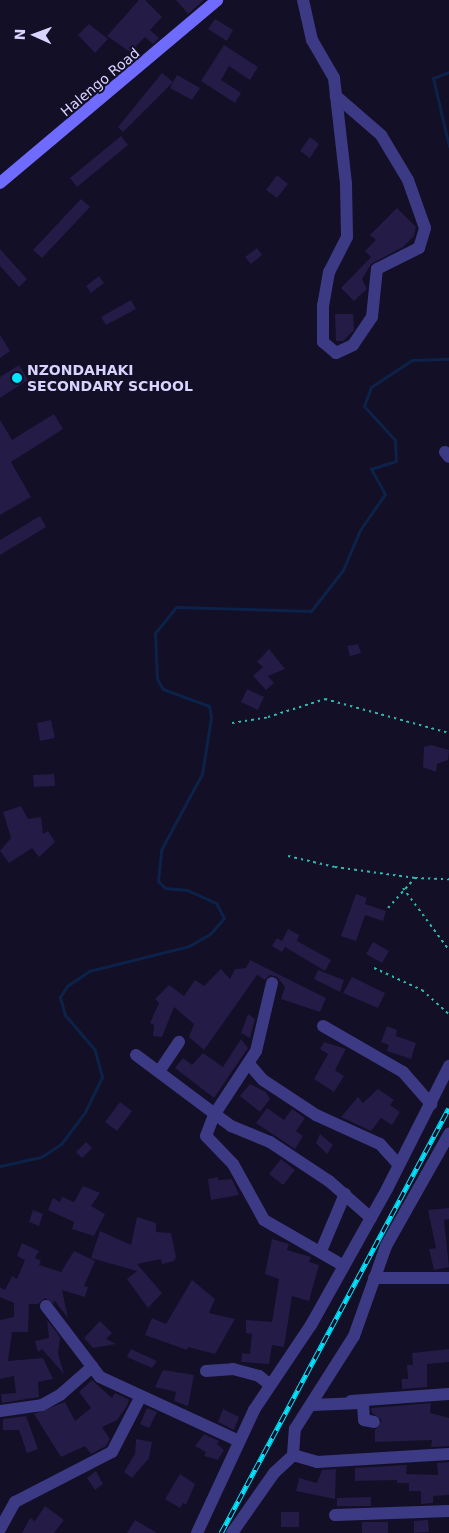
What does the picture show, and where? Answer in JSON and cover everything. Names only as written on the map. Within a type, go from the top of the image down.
[{"type":"street","name":"Halengo Road","points":[[0,183],[217,0]]},
{"type":"street","points":[[303,0],[309,31],[332,72],[336,96],[348,228],[325,286],[322,337],[326,347],[336,353],[353,345],[372,317],[377,269],[419,248],[425,228],[408,180],[386,142],[369,120],[336,96]]},
{"type":"street","points":[[272,983],[264,1025],[249,1064],[214,1115],[206,1136],[207,1141],[233,1164],[264,1220],[321,1251],[344,1266]]},
{"type":"street","points":[[323,1026],[404,1072],[431,1104]]},
{"type":"street","points":[[160,1070],[179,1042]]},
{"type":"street","points":[[136,1055],[160,1070],[214,1115],[270,1142],[345,1194],[371,1218]]},
{"type":"street","points":[[249,1064],[263,1080],[316,1115],[380,1144],[399,1166]]},
{"type":"street","points":[[197,1533],[239,1442],[269,1384],[311,1324],[344,1266],[399,1166],[449,1066]]},
{"type":"street","points":[[232,1533],[274,1473],[293,1455],[295,1429],[354,1336],[374,1278],[403,1213],[448,1137]]},
{"type":"street","points":[[321,1251],[345,1194]]},
{"type":"street","points":[[374,1278],[449,1278]]},
{"type":"street","points":[[46,1306],[68,1330],[92,1367],[110,1383],[239,1442]]},
{"type":"street","points":[[0,1410],[42,1405],[64,1392],[92,1367]]},
{"type":"street","points":[[206,1371],[233,1369],[259,1376],[269,1384]]},
{"type":"street","points":[[312,1405],[449,1394]]},
{"type":"street","points":[[0,1530],[15,1502],[112,1452],[141,1396]]},
{"type":"street","points":[[351,1401],[363,1405],[364,1420],[374,1422]]},
{"type":"street","points":[[293,1455],[317,1462],[449,1454]]},
{"type":"street","points":[[335,1515],[449,1511]]},
{"type":"path","points":[[232,723],[268,717],[325,699],[449,733]]},
{"type":"path","points":[[288,856],[335,868],[415,878],[449,879]]},
{"type":"path","points":[[388,908],[403,888],[415,878]]},
{"type":"path","points":[[403,888],[449,950]]},
{"type":"path","points":[[374,968],[422,990],[449,1014]]},
{"type":"building","points":[[139,0],[145,0],[162,17],[150,30],[159,38],[153,44],[145,37],[130,52],[107,36]]},
{"type":"building","points":[[176,0],[204,0],[188,14]]},
{"type":"building","points":[[215,19],[233,30],[227,41],[208,29]]},
{"type":"building","points":[[89,24],[108,39],[95,53],[78,35]]},
{"type":"building","points":[[224,45],[258,67],[250,80],[229,66],[221,80],[241,93],[235,103],[201,81]]},
{"type":"building","points":[[162,73],[173,82],[123,132],[118,127]]},
{"type":"building","points":[[177,75],[200,88],[192,100],[170,88]]},
{"type":"building","points":[[121,136],[128,145],[77,187],[70,178]]},
{"type":"building","points":[[310,137],[319,144],[310,158],[300,151]]},
{"type":"building","points":[[277,175],[288,184],[277,198],[266,190]]},
{"type":"building","points":[[81,199],[90,207],[42,258],[33,250]]},
{"type":"building","points":[[397,208],[416,227],[414,236],[403,247],[371,264],[362,279],[367,289],[354,301],[341,288],[371,257],[365,251],[376,240],[370,235]]},
{"type":"building","points":[[257,248],[262,255],[251,264],[245,257]]},
{"type":"building","points":[[0,249],[27,279],[19,287],[0,266]]},
{"type":"building","points":[[99,276],[104,283],[91,293],[86,286]]},
{"type":"building","points":[[131,300],[136,309],[106,325],[101,317]]},
{"type":"building","points":[[335,314],[353,314],[354,330],[343,341],[336,341]]},
{"type":"building","points":[[0,335],[10,351],[0,358]]},
{"type":"building","points":[[19,365],[28,380],[0,398],[0,377]]},
{"type":"building","points":[[54,414],[63,429],[11,462],[31,497],[0,515],[0,420],[12,440]]},
{"type":"building","points":[[40,516],[46,527],[0,555],[0,540]]},
{"type":"building","points":[[358,644],[361,653],[350,656],[347,646]]},
{"type":"building","points":[[269,649],[285,669],[268,676],[274,683],[266,690],[253,676],[263,667],[257,662]]},
{"type":"building","points":[[247,689],[264,697],[258,710],[241,702]]},
{"type":"building","points":[[51,720],[55,738],[40,741],[37,723]]},
{"type":"building","points":[[431,745],[449,750],[448,760],[437,764],[436,772],[423,767],[424,747]]},
{"type":"building","points":[[54,774],[55,786],[34,787],[33,775]]},
{"type":"building","points":[[21,806],[28,819],[41,817],[43,834],[48,831],[55,842],[39,857],[32,848],[9,863],[0,851],[11,838],[3,812]]},
{"type":"building","points":[[356,894],[367,898],[365,904],[386,911],[383,921],[365,915],[356,941],[341,936]]},
{"type":"building","points":[[288,929],[299,935],[297,941],[331,960],[325,971],[285,947],[282,952],[272,946],[277,938],[282,941]]},
{"type":"building","points":[[373,942],[389,951],[382,963],[366,954]]},
{"type":"building","points":[[250,960],[326,998],[320,1012],[281,999],[285,987],[277,977],[270,975],[265,980],[257,975],[204,1050],[189,1037],[194,1024],[174,1007],[162,1037],[153,1036],[154,1025],[150,1023],[159,1003],[155,999],[169,985],[184,996],[195,980],[204,986],[221,969],[230,979],[235,969],[246,968]]},
{"type":"building","points":[[318,970],[344,980],[340,992],[314,979]]},
{"type":"building","points":[[352,977],[385,993],[378,1008],[343,993]]},
{"type":"building","points":[[248,1014],[255,1019],[250,1038],[241,1033]]},
{"type":"building","points":[[387,1026],[397,1030],[396,1036],[416,1043],[411,1059],[387,1051],[389,1045],[381,1042]]},
{"type":"building","points":[[241,1039],[248,1048],[214,1098],[175,1068],[183,1058],[192,1065],[203,1053],[223,1067]]},
{"type":"building","points":[[324,1042],[346,1049],[335,1070],[344,1076],[334,1092],[314,1079],[328,1054],[320,1049]]},
{"type":"building","points":[[250,1084],[266,1092],[270,1099],[260,1112],[240,1096]]},
{"type":"building","points":[[378,1089],[394,1100],[390,1105],[400,1112],[392,1125],[381,1118],[371,1131],[341,1117],[358,1097],[363,1103]]},
{"type":"building","points":[[120,1102],[132,1111],[117,1131],[105,1122]]},
{"type":"building","points":[[267,1108],[284,1120],[292,1109],[305,1118],[296,1131],[303,1136],[295,1149],[256,1123]]},
{"type":"building","points":[[320,1134],[333,1145],[327,1154],[316,1143]]},
{"type":"building","points":[[86,1142],[92,1148],[82,1158],[76,1152]]},
{"type":"building","points":[[281,1159],[295,1170],[283,1185],[269,1174]]},
{"type":"building","points":[[218,1177],[218,1180],[232,1179],[239,1195],[211,1200],[208,1179]]},
{"type":"building","points":[[83,1186],[100,1193],[91,1206],[105,1214],[94,1236],[72,1229],[74,1222],[48,1210],[53,1198],[60,1202],[62,1197],[74,1202]]},
{"type":"building","points":[[449,1208],[449,1219],[444,1220],[449,1267],[434,1270],[429,1249],[436,1248],[428,1210]]},
{"type":"building","points":[[33,1210],[43,1214],[39,1226],[29,1222]]},
{"type":"building","points":[[137,1217],[156,1223],[156,1232],[171,1233],[176,1257],[174,1261],[162,1264],[161,1259],[137,1264],[162,1293],[148,1308],[127,1279],[137,1271],[91,1258],[100,1231],[131,1245]]},
{"type":"building","points":[[272,1239],[289,1244],[287,1250],[311,1257],[309,1262],[319,1265],[309,1301],[292,1296],[284,1347],[272,1345],[269,1364],[241,1362],[242,1353],[250,1354],[252,1334],[246,1333],[246,1320],[272,1322],[279,1279],[265,1274]]},
{"type":"building","points":[[22,1243],[39,1251],[35,1258],[41,1261],[39,1265],[61,1272],[74,1251],[95,1261],[84,1286],[88,1287],[85,1297],[62,1290],[68,1318],[54,1300],[54,1304],[45,1298],[38,1304],[29,1304],[28,1332],[12,1332],[8,1361],[43,1358],[53,1379],[38,1382],[39,1397],[2,1403],[1,1394],[16,1393],[14,1376],[0,1379],[0,1320],[14,1317],[14,1303],[0,1297],[0,1287],[5,1290],[12,1276],[17,1279],[25,1260],[17,1256]]},
{"type":"building","points":[[192,1280],[215,1299],[209,1313],[235,1319],[215,1354],[188,1347],[187,1350],[145,1335],[152,1318],[166,1324]]},
{"type":"building","points":[[47,1320],[60,1337],[58,1354],[64,1374],[42,1349],[38,1352],[35,1341],[49,1338]]},
{"type":"building","points":[[100,1321],[112,1333],[106,1339],[116,1344],[93,1348],[84,1338]]},
{"type":"building","points":[[131,1349],[157,1361],[152,1368],[127,1357]]},
{"type":"building","points":[[449,1349],[449,1362],[427,1364],[427,1387],[402,1389],[402,1379],[408,1379],[407,1365],[413,1365],[412,1353]]},
{"type":"building","points":[[163,1370],[194,1375],[188,1406],[174,1401],[176,1392],[155,1387]]},
{"type":"building","points":[[92,1380],[112,1398],[115,1393],[129,1400],[127,1406],[117,1420],[102,1427],[110,1439],[106,1446],[91,1454],[85,1446],[61,1457],[34,1414],[65,1402],[75,1421],[91,1408],[79,1392]]},
{"type":"building","points":[[431,1403],[430,1413],[449,1418],[449,1446],[431,1447],[432,1440],[375,1442],[375,1430],[382,1420],[372,1413],[371,1408]]},
{"type":"building","points":[[147,1408],[157,1412],[149,1428],[140,1424]]},
{"type":"building","points":[[223,1409],[239,1417],[234,1430],[218,1422]]},
{"type":"building","points":[[26,1416],[38,1449],[27,1453],[19,1430],[3,1430],[3,1419]]},
{"type":"building","points":[[204,1434],[219,1441],[217,1444],[224,1450],[218,1460],[204,1456],[206,1452],[195,1446]]},
{"type":"building","points":[[136,1439],[152,1442],[149,1458],[132,1478],[124,1472],[135,1454]]},
{"type":"building","points":[[449,1462],[449,1495],[433,1496],[433,1503],[421,1504],[421,1491],[409,1491],[409,1483],[397,1483],[397,1480],[355,1481],[355,1468],[407,1465],[406,1474],[438,1475],[437,1463]]},
{"type":"building","points":[[336,1469],[335,1499],[296,1491],[299,1478],[317,1483],[322,1470]]},
{"type":"building","points":[[96,1471],[103,1484],[95,1490],[87,1478]]},
{"type":"building","points":[[180,1474],[195,1484],[186,1505],[183,1503],[180,1508],[165,1499]]},
{"type":"building","points":[[371,1497],[371,1506],[337,1506],[337,1498]]},
{"type":"building","points":[[45,1506],[64,1520],[54,1533],[22,1533],[30,1518],[35,1521]]},
{"type":"building","points":[[281,1512],[299,1512],[299,1527],[281,1527]]},
{"type":"building","points":[[135,1520],[157,1533],[127,1533]]},
{"type":"building","points":[[428,1520],[429,1532],[414,1533],[414,1521]]},
{"type":"building","points":[[362,1522],[388,1522],[388,1533],[362,1533]]},
{"type":"waterway","points":[[449,72],[433,78],[449,146]]},
{"type":"waterway","points":[[0,1166],[41,1157],[61,1144],[85,1112],[102,1077],[95,1050],[65,1015],[60,997],[67,986],[89,971],[189,946],[210,934],[224,918],[216,903],[187,890],[165,888],[158,881],[161,850],[202,774],[211,717],[209,706],[163,689],[157,679],[155,633],[176,607],[311,611],[343,570],[360,530],[385,494],[371,469],[396,461],[395,440],[364,406],[371,387],[412,360],[449,359]]},
{"type":"railway","points":[[221,1533],[449,1108]]},
{"type":"place","name":"NZONDAHAKI SECONDARY SCHOOL","points":[[17,378]]}]
